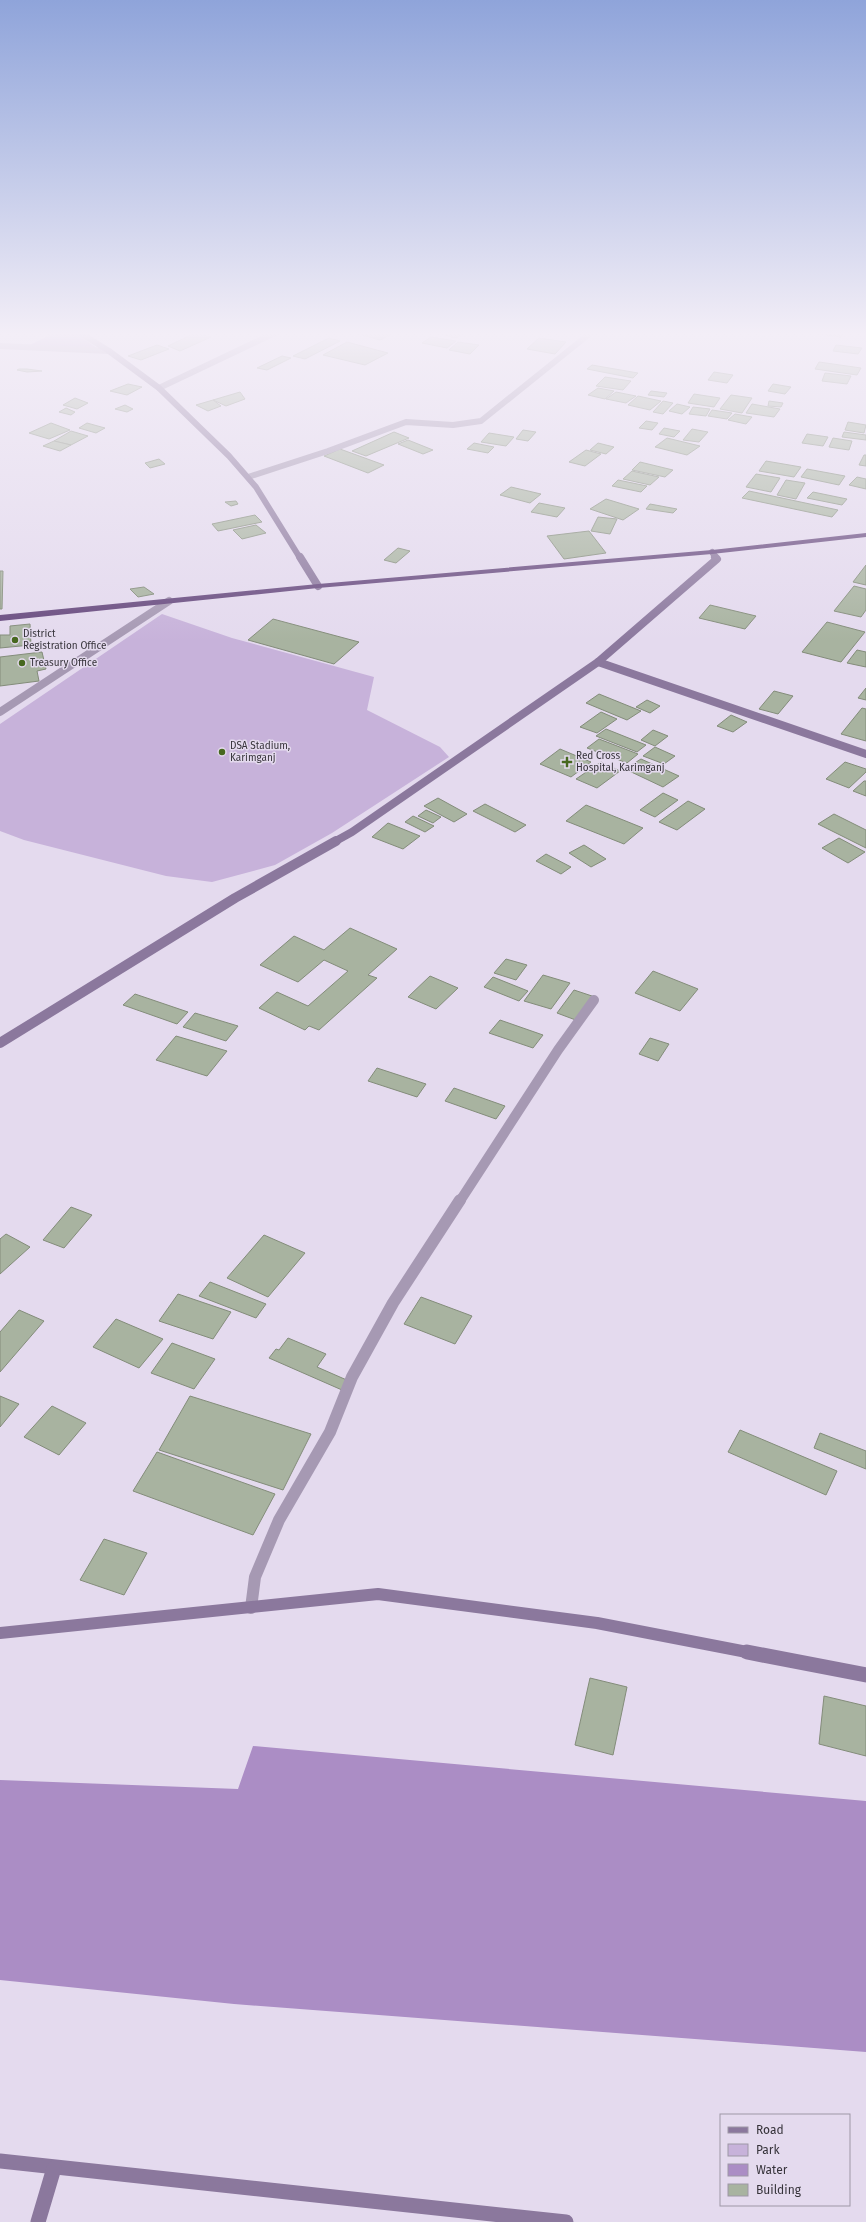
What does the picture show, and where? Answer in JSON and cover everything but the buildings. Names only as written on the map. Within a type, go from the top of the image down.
[{"type":"highway","points":[[0,618],[318,586],[712,552],[866,535]]},
{"type":"street","points":[[206,435],[256,487],[318,586]]},
{"type":"street","points":[[248,477],[328,452],[373,435]]},
{"type":"street","points":[[0,1043],[235,898],[352,832],[598,662],[644,624],[716,559],[712,552]]},
{"type":"street","points":[[0,712],[169,601]]},
{"type":"street","points":[[598,662],[866,754]]},
{"type":"street","points":[[251,1608],[255,1577],[279,1520],[330,1432],[352,1377],[389,1309],[558,1050],[594,1000]]},
{"type":"street","points":[[0,1633],[378,1594],[598,1623],[866,1675]]},
{"type":"street","points":[[0,2161],[566,2222]]},
{"type":"street","points":[[38,2222],[54,2168]]},
{"type":"green space","name":"DSA Stadium, Karimganj","points":[[162,614],[232,638],[374,677],[367,710],[440,747],[449,757],[332,833],[275,865],[212,882],[166,876],[24,840],[0,831],[0,724]]},
{"type":"water","points":[[253,1746],[866,1801],[866,2052],[234,2004],[0,1980],[0,1780],[238,1789]]},
{"type":"place","name":"District Registration Office","points":[[15,640]]},
{"type":"place","name":"Treasury Office","points":[[22,663]]},
{"type":"place","name":"DSA Stadium, Karimganj","points":[[222,752]]},
{"type":"place","name":"Red Cross Hospital, Karimganj","points":[[567,762]]}]
